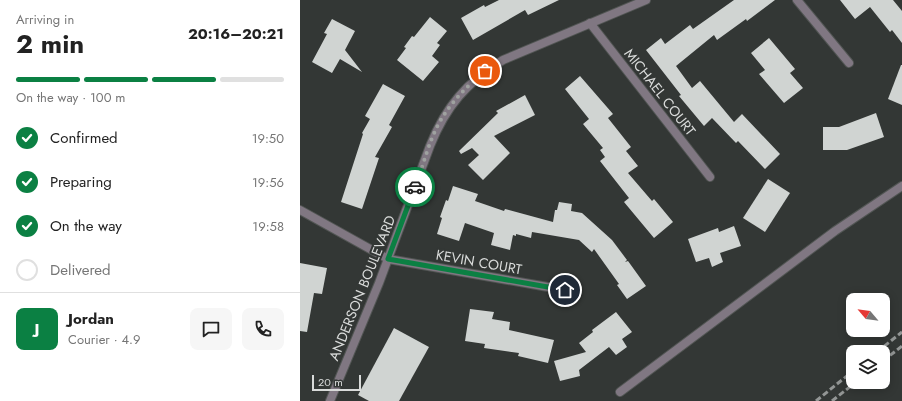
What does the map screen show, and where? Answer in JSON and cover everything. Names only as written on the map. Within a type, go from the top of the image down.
[{"type":"street","name":"ANDERSON BOULEVARD","points":[[330,401],[388,259],[437,126],[451,104],[467,86],[485,71],[503,60],[646,0]]},
{"type":"street","points":[[797,0],[849,63]]},
{"type":"street","name":"MICHAEL COURT","points":[[590,23],[710,177]]},
{"type":"street","points":[[620,392],[835,231],[902,186]]},
{"type":"street","name":"KEVIN COURT","points":[[300,210],[388,259],[565,290]]},
{"type":"building","points":[[499,0],[559,0],[528,15],[525,10],[473,40],[461,18],[484,5],[485,7]]},
{"type":"building","points":[[734,0],[775,0],[747,21],[746,19],[717,40],[714,35],[676,66],[692,88],[700,81],[734,122],[742,114],[780,154],[765,169],[738,141],[736,143],[712,118],[704,126],[679,96],[681,95],[646,50],[661,38],[665,44],[690,25],[693,29]]},
{"type":"building","points":[[840,0],[893,0],[902,11],[902,43],[892,30],[890,32],[870,7],[855,19]]},
{"type":"building","points":[[430,17],[447,31],[437,43],[440,45],[432,56],[439,62],[423,81],[397,60],[406,48],[404,47],[412,36],[414,37]]},
{"type":"building","points":[[332,19],[355,31],[345,50],[362,72],[340,59],[332,73],[312,62],[327,34],[324,33]]},
{"type":"building","points":[[769,38],[795,69],[790,73],[803,88],[784,103],[759,74],[765,70],[751,53]]},
{"type":"building","points":[[902,65],[902,105],[888,99]]},
{"type":"building","points":[[580,76],[613,114],[608,118],[631,147],[626,151],[638,166],[628,173],[652,201],[654,199],[673,222],[654,238],[624,202],[629,198],[600,161],[605,157],[600,150],[603,148],[583,124],[589,119],[565,89]]},
{"type":"building","points":[[383,84],[405,96],[389,125],[392,127],[375,157],[379,158],[362,209],[341,202],[363,134],[362,133],[370,119],[365,116]]},
{"type":"building","points":[[525,95],[535,115],[494,136],[510,153],[483,180],[468,165],[479,155],[472,148],[461,154],[459,151],[498,113],[496,111]]},
{"type":"building","points":[[876,113],[884,137],[847,150],[823,150],[823,127],[839,127]]},
{"type":"building","points":[[768,179],[790,193],[765,232],[743,218]]},
{"type":"building","points":[[453,186],[478,194],[475,201],[504,211],[505,209],[553,222],[555,210],[557,210],[559,202],[572,204],[571,211],[582,213],[612,240],[627,260],[625,262],[628,261],[646,286],[627,299],[617,285],[619,284],[594,249],[592,252],[579,240],[532,232],[531,238],[516,234],[516,236],[513,235],[510,250],[491,245],[494,233],[465,223],[459,241],[437,234],[442,218],[440,217]]},
{"type":"building","points":[[734,226],[741,246],[720,253],[723,262],[712,267],[709,258],[696,262],[688,239],[718,228],[719,232]]},
{"type":"building","points":[[300,263],[327,268],[322,294],[314,293],[307,332],[300,331]]},
{"type":"building","points":[[470,309],[494,312],[492,319],[510,322],[509,330],[554,340],[548,363],[518,356],[519,353],[484,348],[485,344],[465,341]]},
{"type":"building","points":[[616,312],[632,332],[622,339],[627,347],[616,355],[609,347],[579,370],[580,376],[560,381],[554,361],[586,352],[579,343],[593,332],[592,330]]},
{"type":"building","points":[[394,328],[429,347],[399,401],[369,401],[358,395]]},
{"type":"railway","points":[[886,345],[902,332]]},
{"type":"railway","points":[[890,355],[902,346]]},
{"type":"railway","points":[[816,401],[846,377]]},
{"type":"railway","points":[[832,401],[847,389]]},
{"type":"way so far","points":[[415,187],[437,126],[451,104],[467,86],[485,71]]},
{"type":"route","points":[[415,187],[388,259],[565,290]]}]
